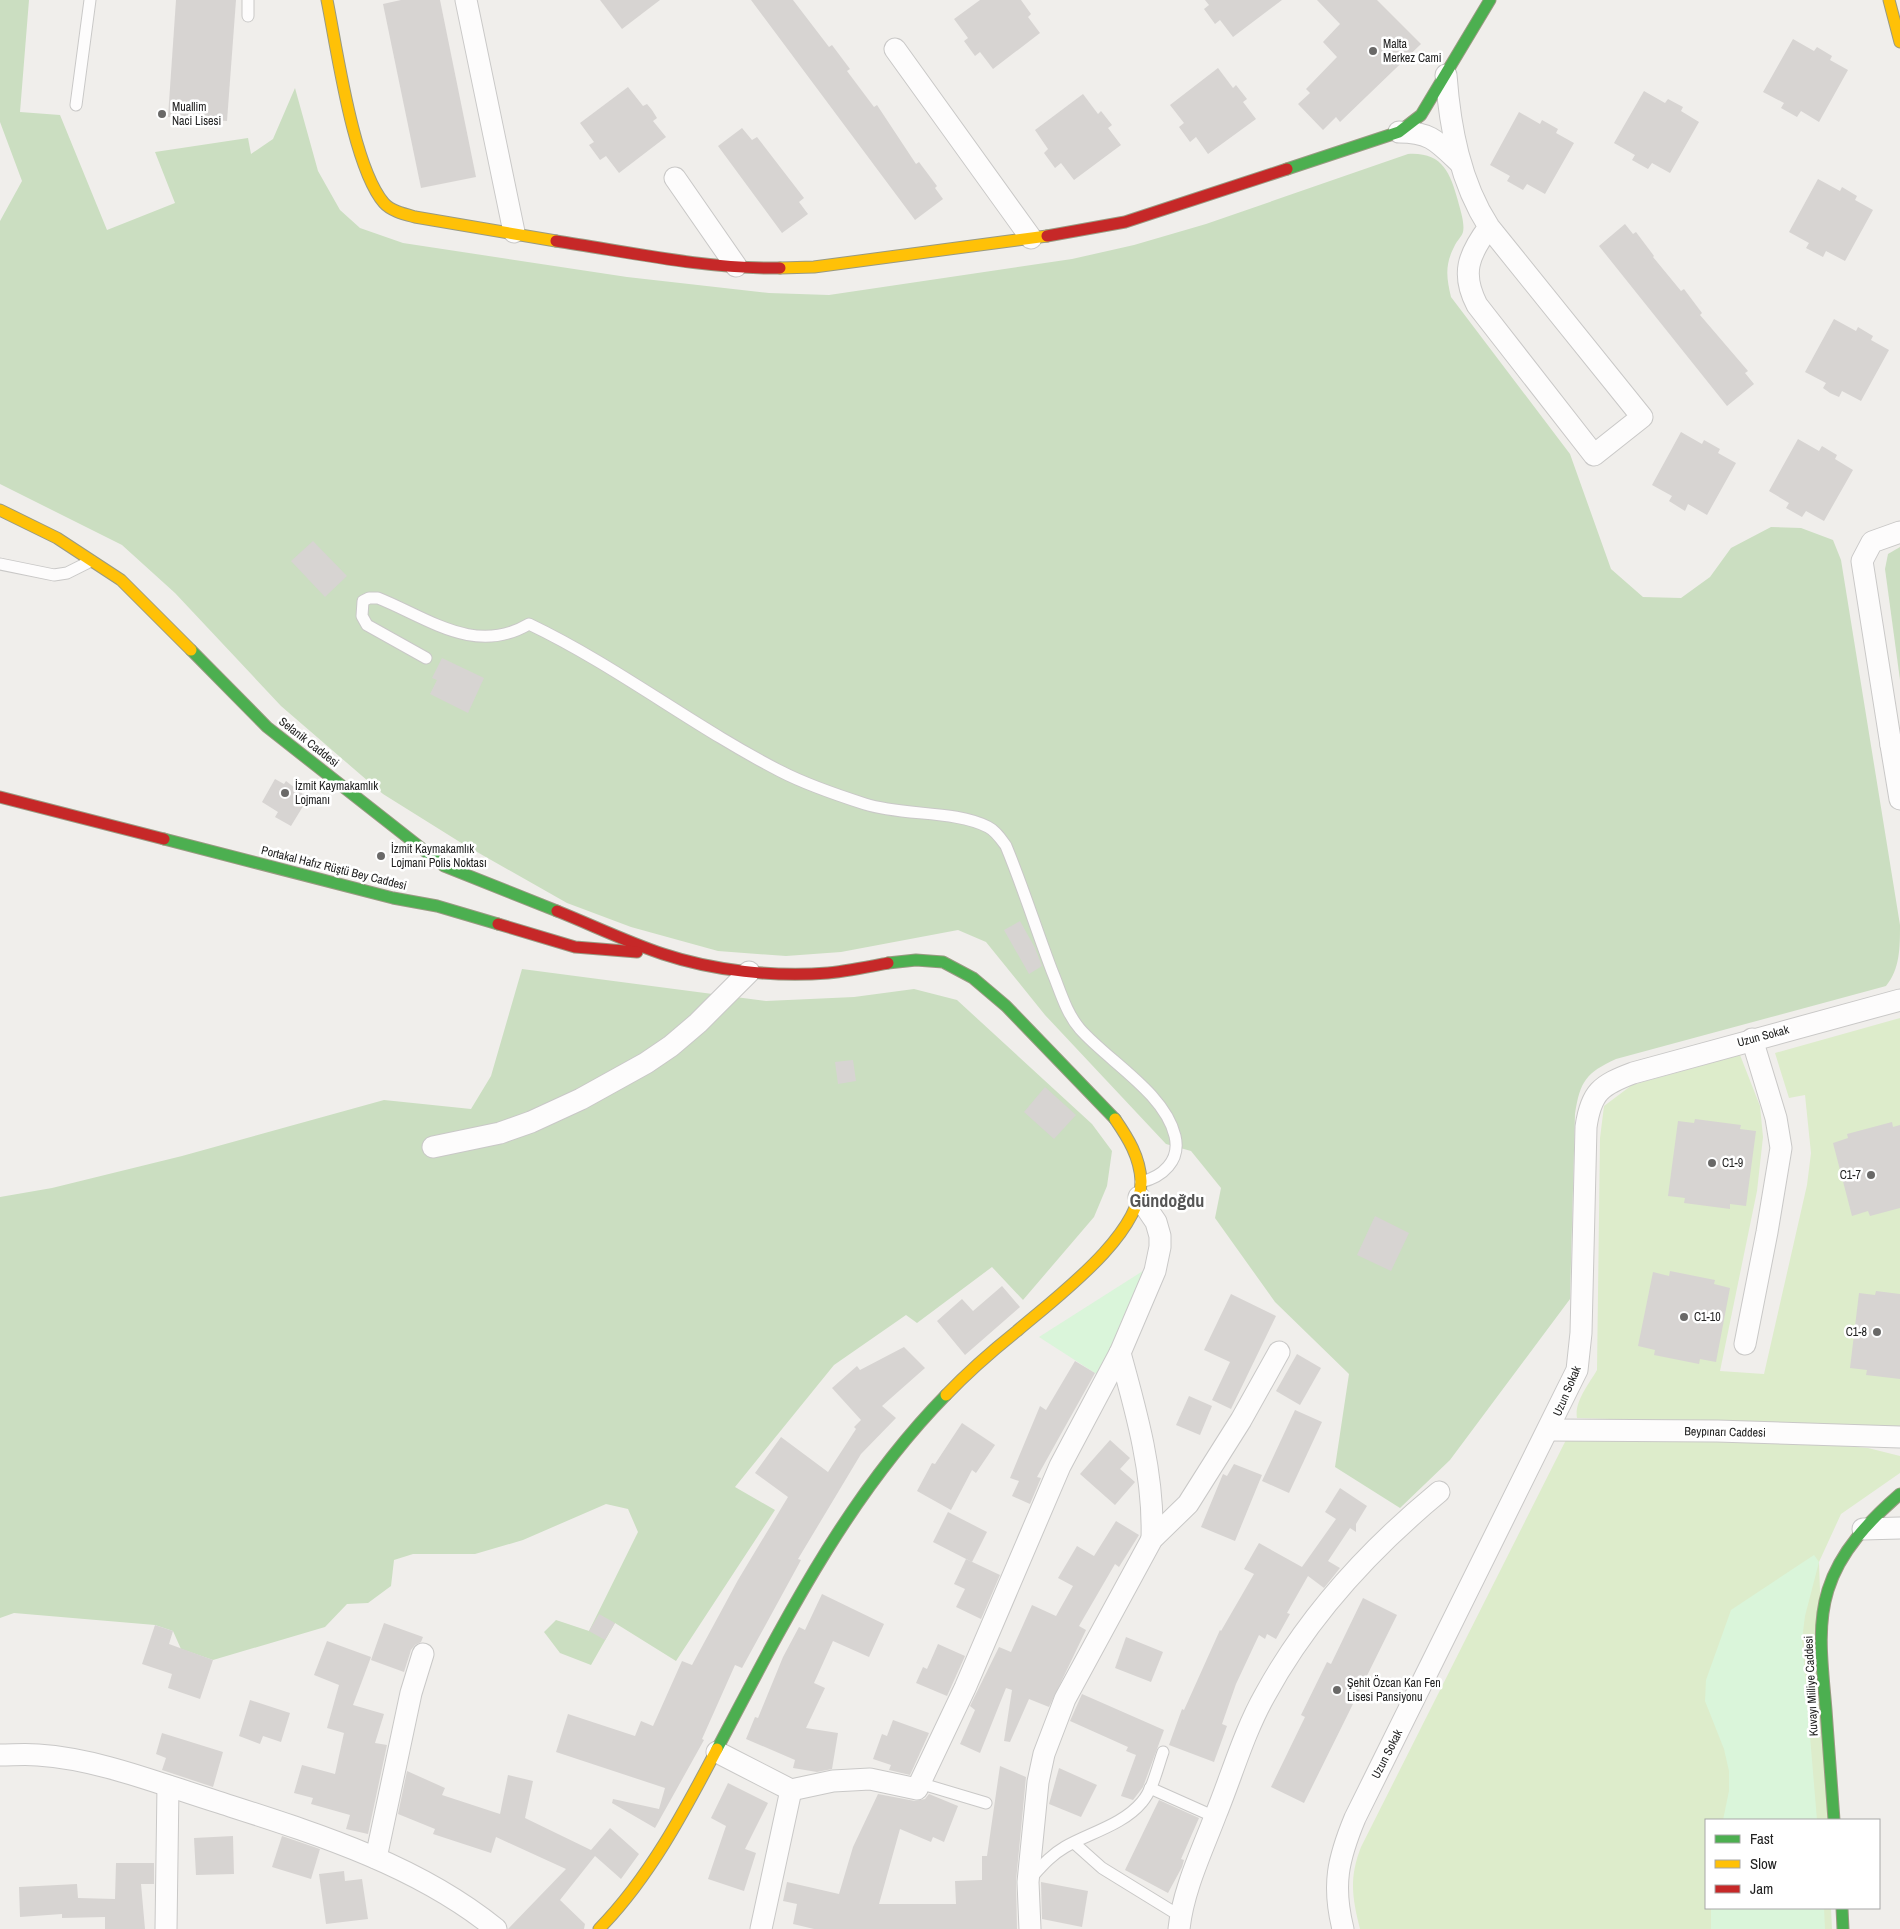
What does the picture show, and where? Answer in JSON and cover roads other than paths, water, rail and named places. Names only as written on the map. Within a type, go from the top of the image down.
[{"type":"street","points":[[327,0],[367,175],[383,203],[397,212],[413,217],[514,232],[609,250],[736,266],[789,269],[814,267],[1096,229],[1146,216],[1399,132],[1418,132],[1430,137],[1459,162]]},
{"type":"street","points":[[466,0],[514,232]]},
{"type":"street","points":[[1399,132],[1421,115],[1490,0]]},
{"type":"street","points":[[1889,0],[1900,42]]},
{"type":"street","points":[[895,49],[1031,238]]},
{"type":"street","points":[[1446,75],[1448,102],[1459,162],[1475,205],[1489,228],[1642,417],[1594,455],[1477,305],[1469,289],[1467,272],[1471,257],[1477,243],[1489,228]]},
{"type":"street","points":[[675,178],[736,266]]},
{"type":"street","name":"Selanik Caddesi","points":[[0,510],[49,534],[93,560],[121,580],[267,727],[444,866],[663,954]]},
{"type":"street","points":[[1900,532],[1872,542],[1862,561],[1896,745],[1900,799]]},
{"type":"street","name":"Portakal Hafız Rüştü Bey Caddesi","points":[[0,796],[393,898],[437,906],[575,947],[663,954]]},
{"type":"street","points":[[599,1929],[633,1892],[668,1837],[717,1752],[780,1626],[814,1569],[864,1494],[933,1409],[978,1364],[1072,1284],[1117,1238],[1132,1216],[1140,1190],[1139,1162],[1133,1144],[1121,1127],[980,981],[966,971],[940,962],[920,961],[854,971],[803,975],[749,972],[692,962],[663,954]]},
{"type":"street","points":[[433,1147],[500,1133],[530,1122],[580,1099],[646,1063],[671,1046],[698,1023],[749,972]]},
{"type":"street","name":"Uzun Sokak","points":[[1343,1929],[1337,1901],[1337,1871],[1342,1849],[1355,1818],[1549,1430],[1579,1362],[1586,1127],[1593,1096],[1613,1081],[1633,1073],[1900,1000]]},
{"type":"street","points":[[1745,1344],[1781,1148],[1776,1118],[1752,1039]]},
{"type":"street","points":[[717,1752],[791,1790],[852,1779],[870,1778],[917,1789],[965,1688],[1060,1466],[1120,1353],[1155,1271],[1160,1247],[1156,1222],[1140,1190]]},
{"type":"street","points":[[1030,1929],[1028,1882],[1038,1782],[1053,1728],[1065,1699],[1152,1539],[1188,1504],[1241,1420],[1279,1352]]},
{"type":"street","points":[[1120,1353],[1140,1428],[1150,1481],[1153,1506],[1152,1539]]},
{"type":"street","name":"Beypınarı Caddesi","points":[[1549,1430],[1717,1431],[1900,1437]]},
{"type":"street","points":[[1180,1922],[1185,1897],[1249,1730],[1264,1696],[1289,1654],[1328,1602],[1360,1565],[1397,1526],[1439,1492]]},
{"type":"street","name":"Kuvayı Milliye Caddesi","points":[[1834,1819],[1822,1657],[1823,1613],[1828,1589],[1837,1570],[1863,1529],[1900,1494]]},
{"type":"street","points":[[1863,1529],[1900,1528]]},
{"type":"street","points":[[376,1858],[411,1693],[423,1654]]},
{"type":"street","points":[[0,1755],[38,1754],[104,1768],[168,1786],[333,1840],[376,1858],[465,1907],[496,1929]]},
{"type":"street","points":[[166,1929],[168,1786]]},
{"type":"street","points":[[761,1929],[791,1790]]},
{"type":"street","points":[[1842,1909],[1843,1929]]},
{"type":"lane","points":[[76,105],[90,0]]},
{"type":"lane","points":[[248,0],[248,16]]},
{"type":"lane","points":[[0,564],[54,575],[67,573],[93,560]]},
{"type":"lane","points":[[426,658],[367,624],[362,616],[364,601],[369,598],[378,598],[433,624],[480,637],[507,635],[529,624],[565,641],[748,754],[805,783],[868,805],[900,812],[955,818],[988,827],[998,835],[1006,846],[1059,988],[1079,1028],[1154,1099],[1176,1137],[1174,1154],[1165,1173],[1140,1190]]},
{"type":"lane","points":[[1028,1882],[1048,1859],[1127,1815],[1142,1803],[1150,1788],[1163,1752]]},
{"type":"lane","points":[[920,1783],[986,1803]]},
{"type":"lane","points":[[1150,1788],[1215,1817]]},
{"type":"lane","points":[[1074,1843],[1102,1868],[1180,1922]]},
{"type":"place","name":"Malta Merkez Cami","points":[[1373,51]]},
{"type":"place","name":"Muallim Naci Lisesi","points":[[162,114]]},
{"type":"place","name":"İzmit Kaymakamlık Lojmanı","points":[[285,793]]},
{"type":"place","name":"İzmit Kaymakamlık Lojmanı Polis Noktası","points":[[381,856]]},
{"type":"place","name":"C1-9","points":[[1712,1163]]},
{"type":"place","name":"C1-7","points":[[1871,1175]]},
{"type":"place","name":"C1-10","points":[[1684,1317]]},
{"type":"place","name":"C1-8","points":[[1877,1332]]},
{"type":"place","name":"Şehit Özcan Kan Fen Lisesi Pansiyonu","points":[[1337,1690]]},
{"type":"district","name":"Gündoğdu","points":[[1167,1200]]}]
